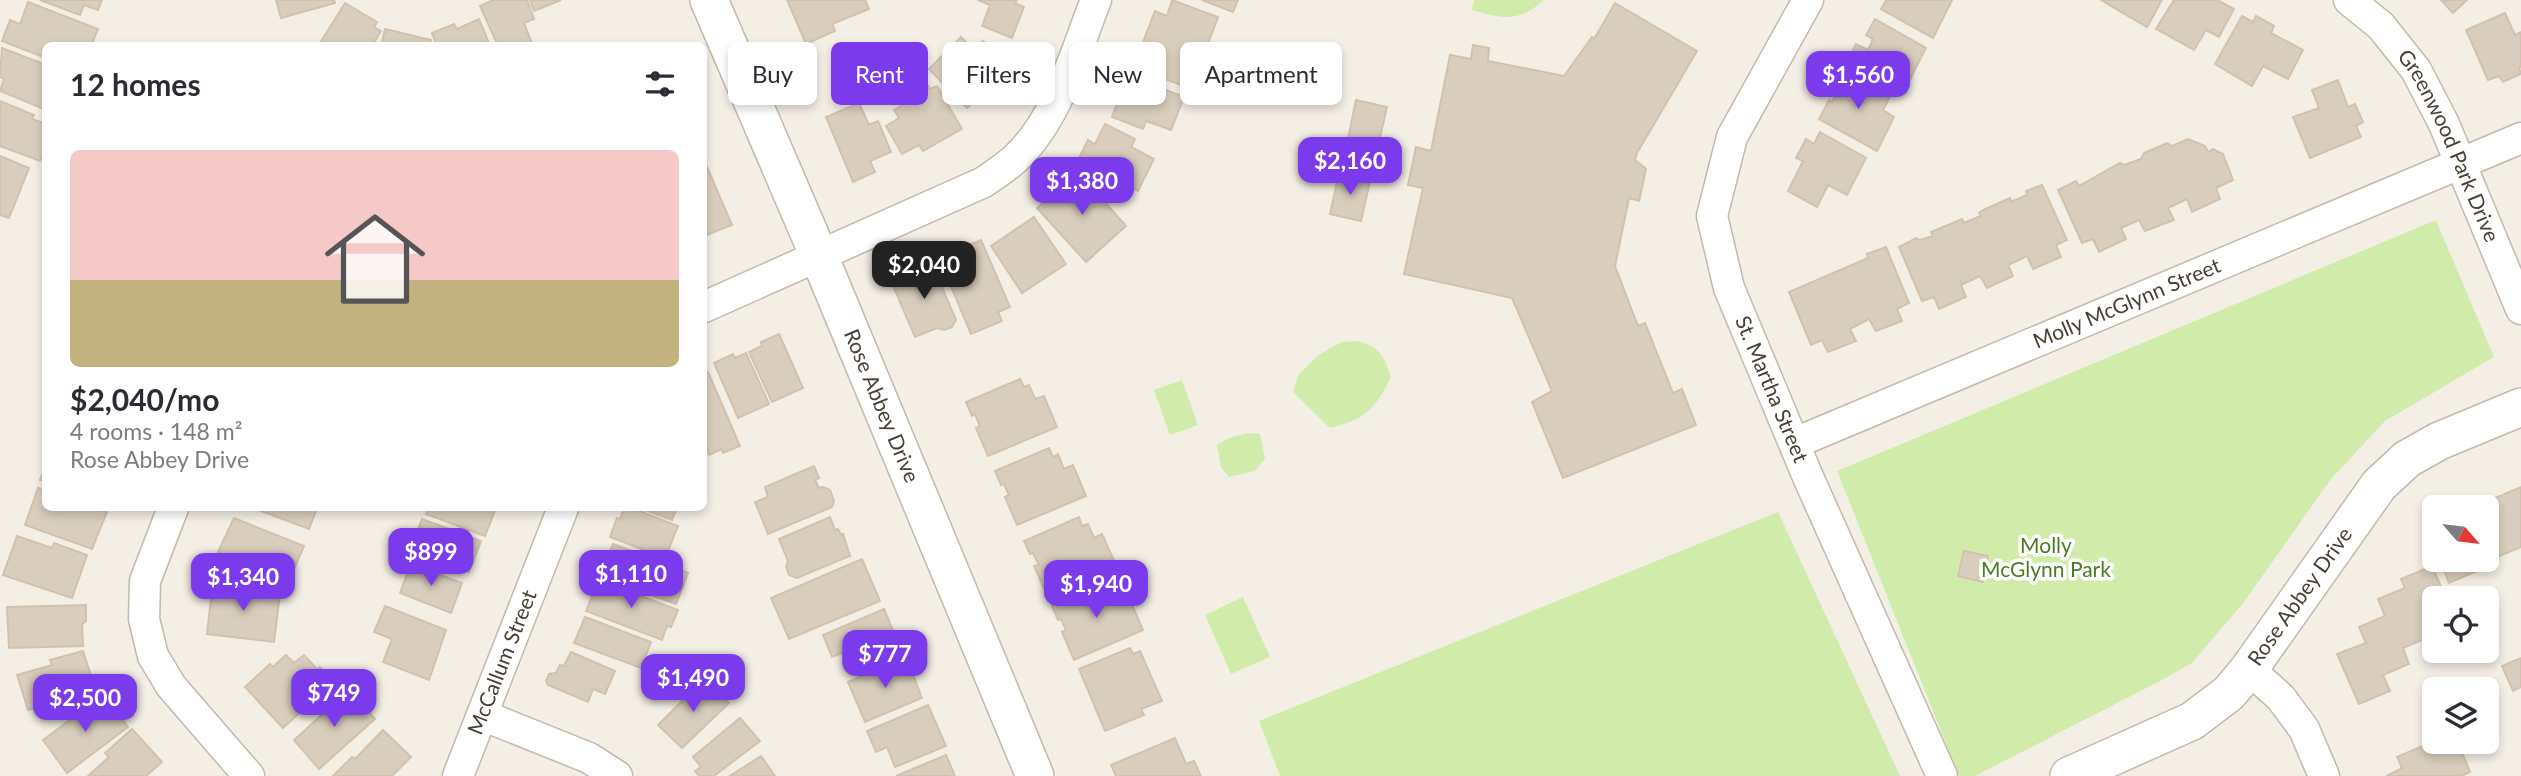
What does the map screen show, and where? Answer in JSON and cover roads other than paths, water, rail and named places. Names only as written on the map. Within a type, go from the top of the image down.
[{"type":"street","name":"Rose Abbey Drive","points":[[709,0],[820,256],[1035,776]]},
{"type":"street","points":[[707,306],[984,182],[1015,159],[1039,131],[1056,99],[1096,0]]},
{"type":"street","name":"St. Martha Street","points":[[1808,0],[1732,137],[1712,216],[1728,288],[1942,776]]},
{"type":"street","name":"Greenwood Park Drive","points":[[2349,0],[2381,26],[2416,69],[2444,124],[2521,309]]},
{"type":"street","name":"Molly McGlynn Street","points":[[1795,443],[2521,138]]},
{"type":"street","name":"Rose Abbey Drive","points":[[2069,776],[2192,721],[2229,693],[2249,669],[2379,485],[2407,459],[2428,447],[2521,407]]},
{"type":"street","points":[[172,511],[145,581],[144,619],[153,656],[171,686],[250,776]]},
{"type":"street","name":"McCallum Street","points":[[458,776],[561,511]]},
{"type":"street","points":[[2249,669],[2281,698],[2304,729],[2324,776]]},
{"type":"street","points":[[482,715],[589,758],[617,776]]},
{"type":"park label","name":"Molly McGlynn Park","points":[[2046,558]]}]
